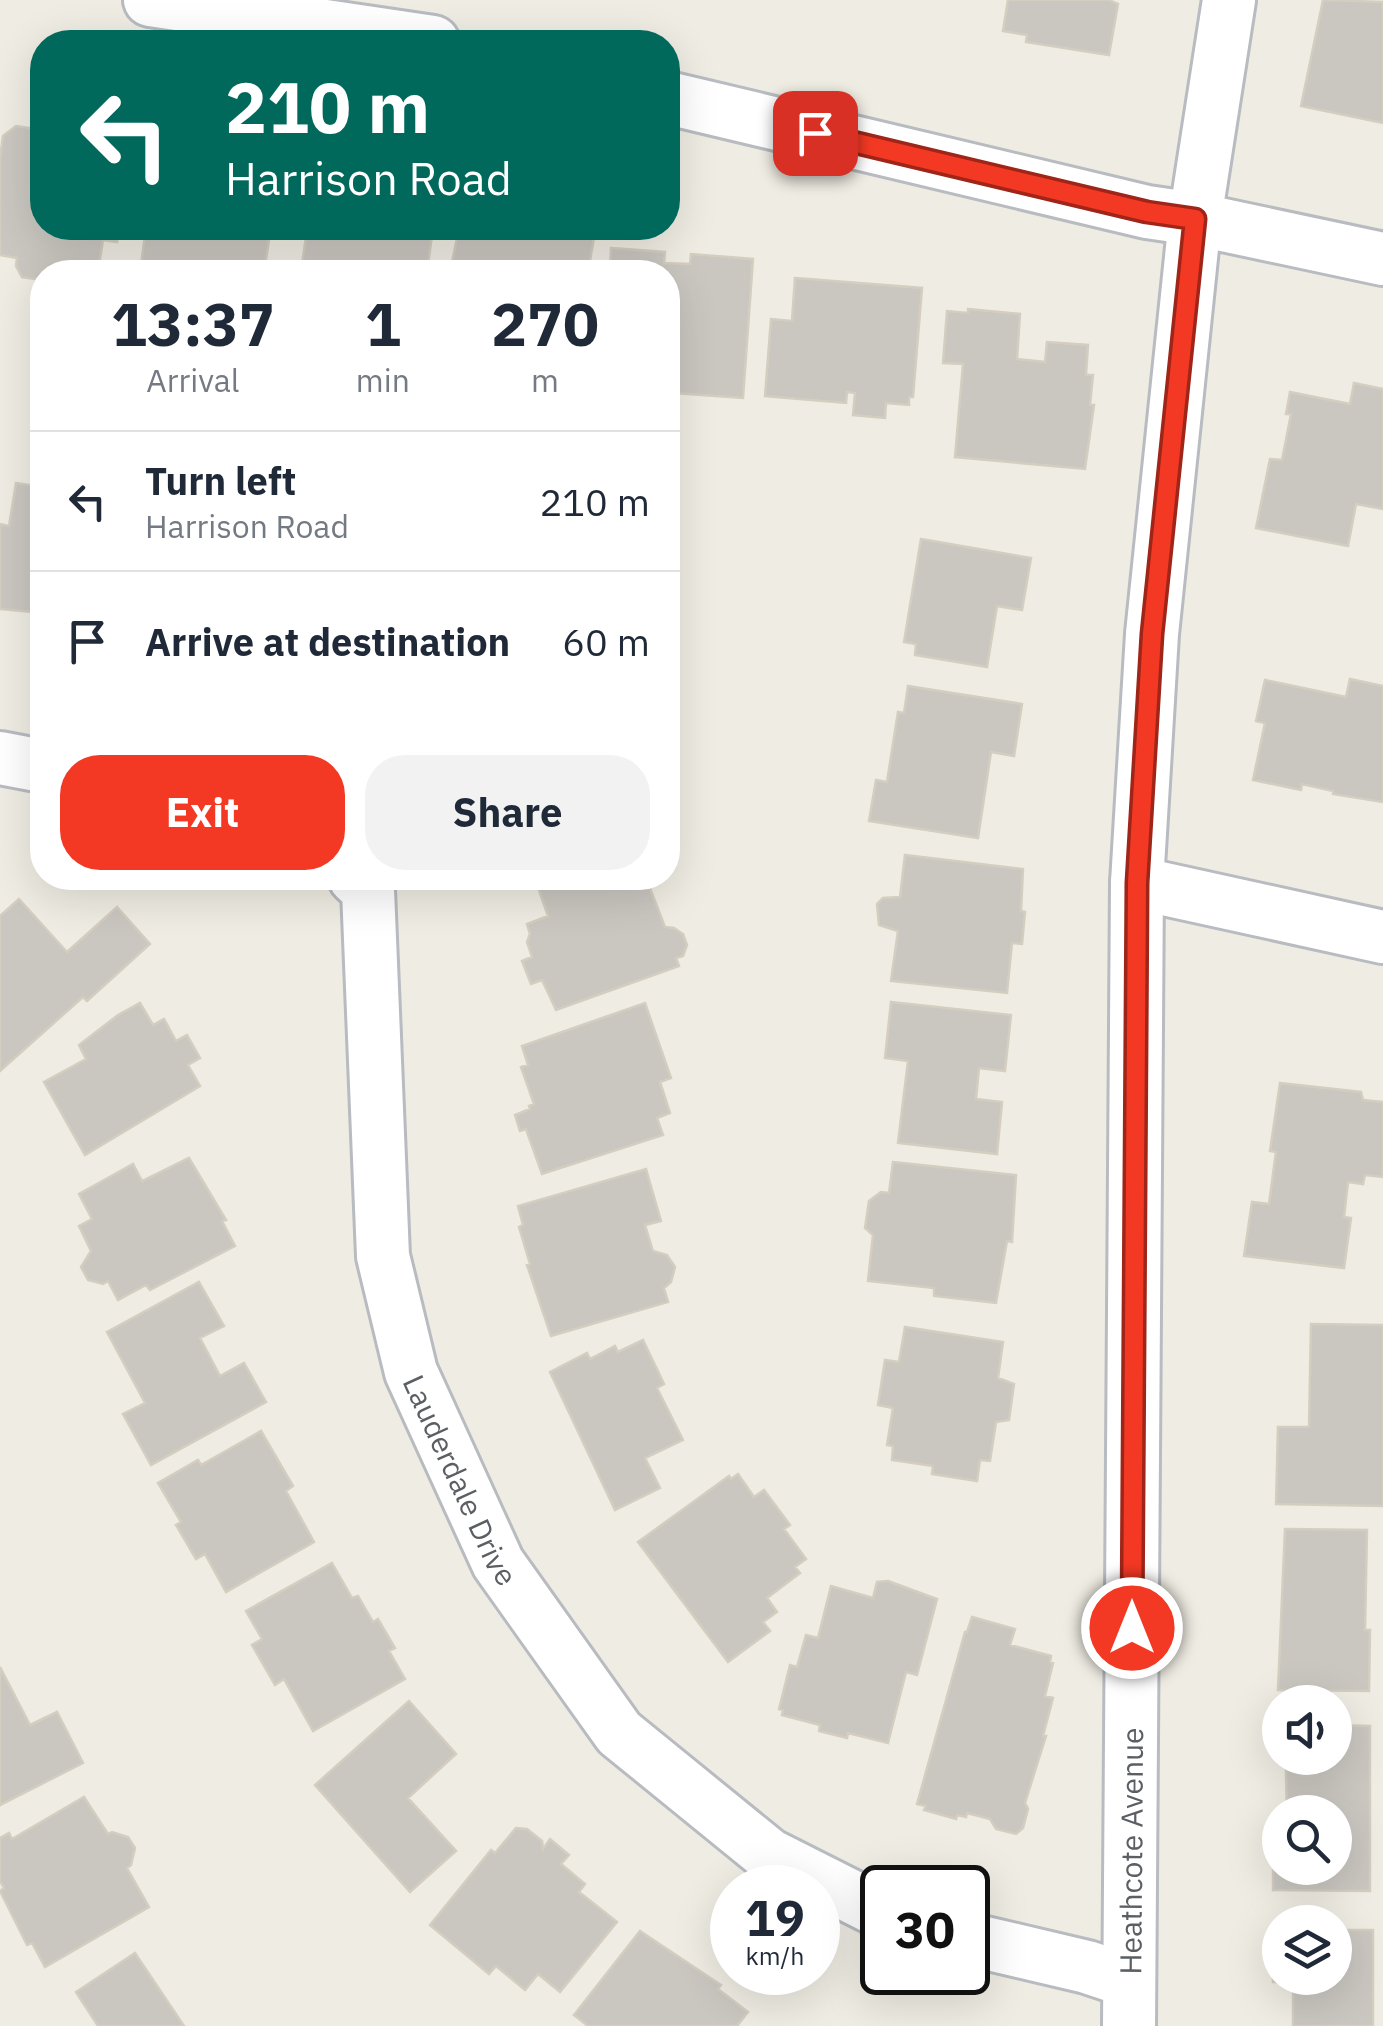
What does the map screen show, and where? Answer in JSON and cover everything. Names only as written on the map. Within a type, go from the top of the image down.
[{"type":"street","points":[[150,0],[425,27]]},
{"type":"street","name":"Heathcote Avenue","points":[[1129,2003],[1137,883],[1152,634],[1195,219],[1229,0]]},
{"type":"street","points":[[680,101],[1147,212],[1383,259]]},
{"type":"street","points":[[0,758],[30,764]]},
{"type":"street","points":[[1137,883],[1383,937]]},
{"type":"street","name":"Lauderdale Drive","points":[[368,890],[383,1256],[411,1372],[498,1563],[619,1733],[769,1855],[860,1901]]},
{"type":"street","points":[[990,1944],[1087,1966],[1129,2003]]},
{"type":"building","points":[[1008,0],[1109,0],[1118,4],[1109,55],[1026,42],[1027,35],[1003,31]]},
{"type":"building","points":[[1323,0],[1383,2],[1383,123],[1301,106]]},
{"type":"building","points":[[16,126],[30,128],[30,240],[103,240],[100,260],[30,260],[30,278],[22,277],[16,266],[17,258],[0,255],[3,136]]},
{"type":"building","points":[[144,240],[269,240],[266,260],[142,260]]},
{"type":"building","points":[[306,240],[431,240],[429,260],[303,260]]},
{"type":"building","points":[[457,240],[594,240],[590,260],[452,260]]},
{"type":"building","points":[[611,248],[665,252],[664,260],[610,260]]},
{"type":"building","points":[[691,254],[753,259],[743,398],[680,393],[680,264],[690,264]]},
{"type":"building","points":[[795,278],[922,288],[913,397],[909,397],[909,405],[886,403],[885,418],[853,415],[855,393],[847,392],[846,403],[765,396],[771,319],[792,321]]},
{"type":"building","points":[[968,309],[1020,314],[1017,359],[1045,362],[1047,342],[1088,345],[1086,375],[1093,375],[1090,405],[1094,405],[1085,469],[955,457],[963,364],[943,363],[947,311],[968,313]]},
{"type":"building","points":[[1354,383],[1383,389],[1383,509],[1356,504],[1348,546],[1256,528],[1270,459],[1282,460],[1291,414],[1286,414],[1290,392],[1350,404]]},
{"type":"building","points":[[16,483],[30,485],[30,612],[0,609],[0,524],[9,526]]},
{"type":"building","points":[[921,539],[1031,558],[1022,610],[997,606],[987,667],[915,655],[916,644],[904,642]]},
{"type":"building","points":[[1350,679],[1383,686],[1383,802],[1333,794],[1302,784],[1301,790],[1253,780],[1265,723],[1256,721],[1265,680],[1346,697]]},
{"type":"building","points":[[908,686],[1022,704],[1014,756],[991,752],[978,838],[869,821],[876,780],[887,782],[898,712],[904,713]]},
{"type":"building","points":[[905,855],[1023,869],[1022,944],[1012,943],[1007,993],[891,981],[898,931],[879,925],[877,904],[883,898],[900,897]]},
{"type":"building","points":[[539,890],[651,890],[665,927],[683,934],[687,945],[683,956],[676,958],[679,966],[556,1010],[542,980],[531,984],[522,961],[532,957],[527,924],[548,916]]},
{"type":"building","points":[[19,899],[67,952],[117,907],[150,944],[0,1071],[0,916]]},
{"type":"building","points":[[891,1002],[1011,1015],[1005,1071],[979,1068],[976,1099],[1002,1102],[997,1154],[898,1143],[908,1061],[885,1058]]},
{"type":"building","points":[[140,1003],[153,1025],[164,1019],[176,1041],[187,1035],[200,1058],[188,1065],[200,1086],[85,1155],[44,1082],[86,1059],[79,1045]]},
{"type":"building","points":[[645,1003],[671,1078],[660,1082],[670,1113],[657,1118],[663,1135],[542,1174],[526,1129],[520,1131],[515,1115],[534,1104],[521,1067],[528,1065],[522,1046]]},
{"type":"building","points":[[1280,1083],[1361,1092],[1363,1100],[1383,1102],[1383,1177],[1365,1175],[1363,1184],[1348,1182],[1344,1217],[1351,1218],[1344,1268],[1244,1256],[1252,1202],[1269,1204],[1276,1152],[1270,1151]]},
{"type":"building","points":[[189,1158],[226,1220],[222,1221],[235,1246],[150,1290],[146,1285],[118,1300],[108,1281],[103,1284],[88,1280],[81,1267],[91,1251],[79,1226],[92,1219],[79,1194],[133,1164],[142,1181]]},
{"type":"building","points":[[893,1162],[1016,1175],[1012,1242],[1007,1241],[996,1303],[934,1296],[934,1288],[868,1281],[873,1235],[865,1228],[869,1201],[881,1192],[889,1193]]},
{"type":"building","points":[[646,1169],[661,1221],[645,1225],[653,1251],[667,1255],[675,1267],[671,1282],[664,1288],[668,1302],[551,1336],[527,1265],[530,1264],[519,1227],[523,1225],[518,1206]]},
{"type":"building","points":[[199,1282],[224,1326],[200,1338],[220,1376],[244,1363],[266,1402],[151,1465],[123,1414],[145,1403],[107,1332]]},
{"type":"building","points":[[1311,1324],[1383,1325],[1383,1506],[1276,1504],[1278,1427],[1309,1427]]},
{"type":"building","points":[[905,1327],[1003,1342],[998,1378],[1014,1384],[1009,1420],[996,1422],[990,1461],[980,1460],[977,1481],[932,1474],[933,1466],[892,1460],[893,1446],[887,1445],[893,1408],[878,1405],[885,1360],[899,1362]]},
{"type":"building","points":[[643,1340],[664,1384],[657,1388],[683,1440],[645,1458],[660,1488],[615,1510],[550,1372],[587,1353],[590,1359],[615,1346],[618,1352]]},
{"type":"building","points":[[261,1431],[293,1486],[286,1491],[314,1542],[226,1592],[205,1554],[196,1559],[176,1525],[181,1522],[158,1483],[198,1460],[201,1465]]},
{"type":"building","points":[[738,1474],[754,1497],[764,1490],[790,1525],[784,1529],[806,1559],[795,1567],[800,1573],[767,1598],[777,1612],[763,1622],[770,1631],[728,1662],[638,1542],[729,1476],[731,1479]]},
{"type":"building","points":[[1285,1529],[1367,1530],[1365,1630],[1370,1630],[1369,1691],[1352,1691],[1352,1685],[1278,1685]]},
{"type":"building","points":[[332,1563],[352,1598],[358,1596],[373,1622],[378,1619],[395,1648],[389,1651],[405,1679],[313,1731],[284,1679],[275,1685],[252,1645],[262,1639],[246,1611]]},
{"type":"building","points":[[888,1581],[937,1599],[917,1675],[906,1672],[888,1743],[819,1731],[820,1725],[782,1715],[783,1710],[779,1709],[790,1665],[797,1667],[806,1635],[818,1638],[831,1586],[873,1598],[877,1582]]},
{"type":"building","points":[[972,1617],[1015,1629],[1010,1645],[1051,1656],[1053,1663],[1045,1696],[1053,1698],[1046,1736],[1025,1803],[1028,1809],[1023,1828],[1016,1834],[996,1829],[990,1819],[967,1813],[966,1817],[957,1815],[956,1819],[924,1810],[926,1806],[917,1804]]},
{"type":"building","points":[[0,1667],[30,1725],[57,1712],[83,1763],[0,1805]]},
{"type":"building","points":[[409,1701],[456,1754],[408,1798],[456,1851],[410,1892],[315,1785]]},
{"type":"building","points":[[1352,1725],[1370,1726],[1370,1891],[1273,1890],[1273,1885],[1352,1885],[1352,1795],[1287,1795],[1286,1775],[1352,1775]]},
{"type":"building","points":[[84,1797],[108,1834],[128,1837],[135,1848],[127,1868],[149,1907],[45,1967],[32,1943],[27,1945],[0,1891],[4,1888],[0,1881],[0,1838],[9,1833],[12,1839]]},
{"type":"building","points":[[516,1828],[527,1829],[542,1841],[543,1849],[550,1839],[569,1855],[561,1864],[585,1884],[579,1892],[617,1922],[560,1992],[538,1974],[525,1990],[496,1966],[489,1974],[430,1925],[491,1850],[495,1853]]},
{"type":"building","points":[[1352,1930],[1373,1930],[1373,2026],[1293,2026],[1293,1995],[1352,1995]]},
{"type":"building","points":[[640,1931],[710,1978],[710,1995],[726,1995],[748,2012],[737,2026],[588,2026],[574,2015]]},
{"type":"building","points":[[135,1953],[184,2026],[98,2026],[76,1992]]},
{"type":"route","points":[[815,133],[1147,212],[1195,219],[1152,634],[1137,883],[1132,1628]]}]
